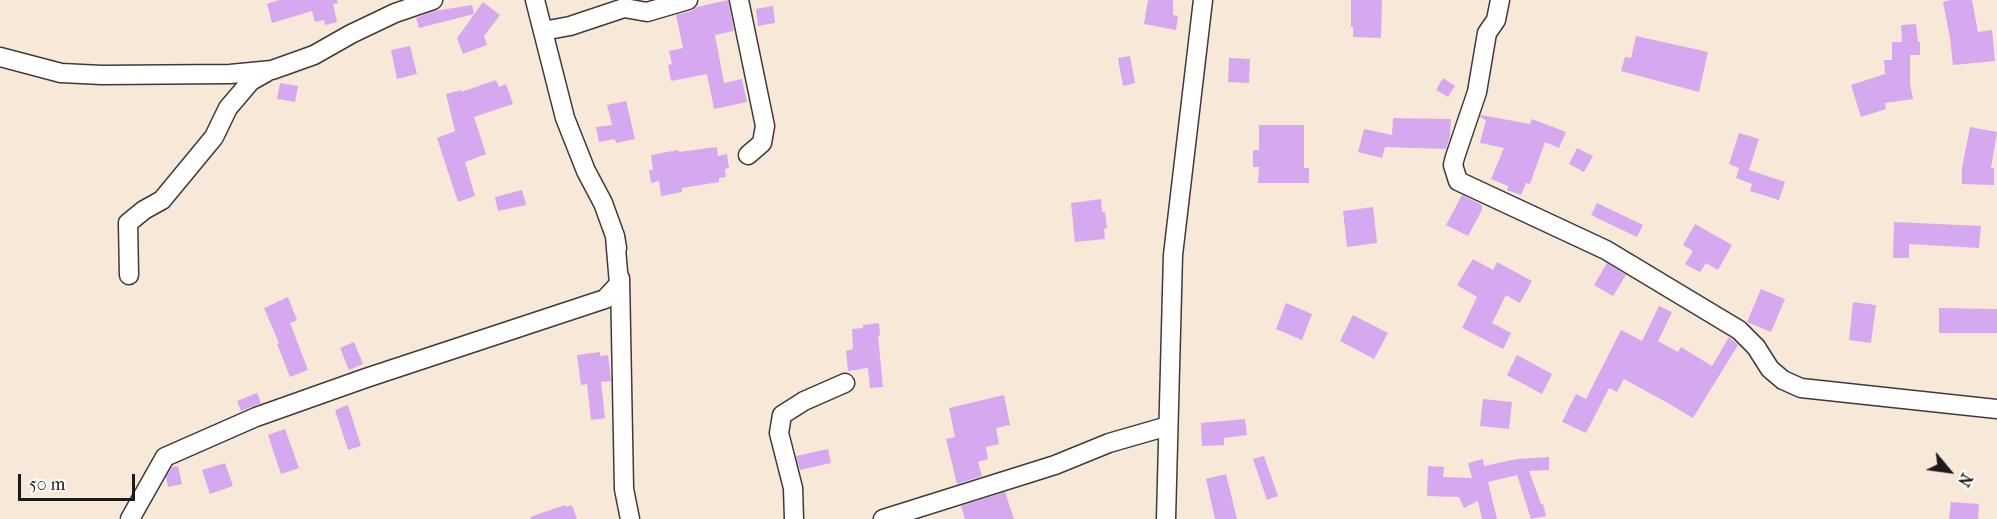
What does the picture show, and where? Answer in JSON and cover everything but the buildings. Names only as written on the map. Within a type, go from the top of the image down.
[{"type":"street","points":[[129,275],[128,223],[144,210],[162,201],[214,137],[228,108],[251,81],[272,70],[314,55],[395,13],[433,0]]},
{"type":"street","points":[[535,0],[565,118],[586,171],[603,203],[615,236],[620,278],[624,489],[630,519]]},
{"type":"street","points":[[543,31],[570,26],[624,8],[647,12],[688,0]]},
{"type":"street","points":[[739,0],[765,126],[762,143],[748,155]]},
{"type":"street","points":[[1164,518],[1173,255],[1203,0]]},
{"type":"street","points":[[1500,0],[1496,20],[1487,33],[1477,92],[1453,165],[1458,181],[1606,250],[1739,330],[1756,347],[1770,369],[1783,380],[1801,388],[1997,409]]},
{"type":"street","points":[[0,57],[61,73],[92,75],[230,74],[272,70]]},
{"type":"street","points":[[130,519],[165,457],[256,417],[377,374],[604,299],[620,284],[615,236]]},
{"type":"street","points":[[794,519],[793,488],[778,433],[783,415],[804,401],[845,383]]},
{"type":"street","points":[[883,519],[1055,465],[1109,443],[1168,426]]}]
